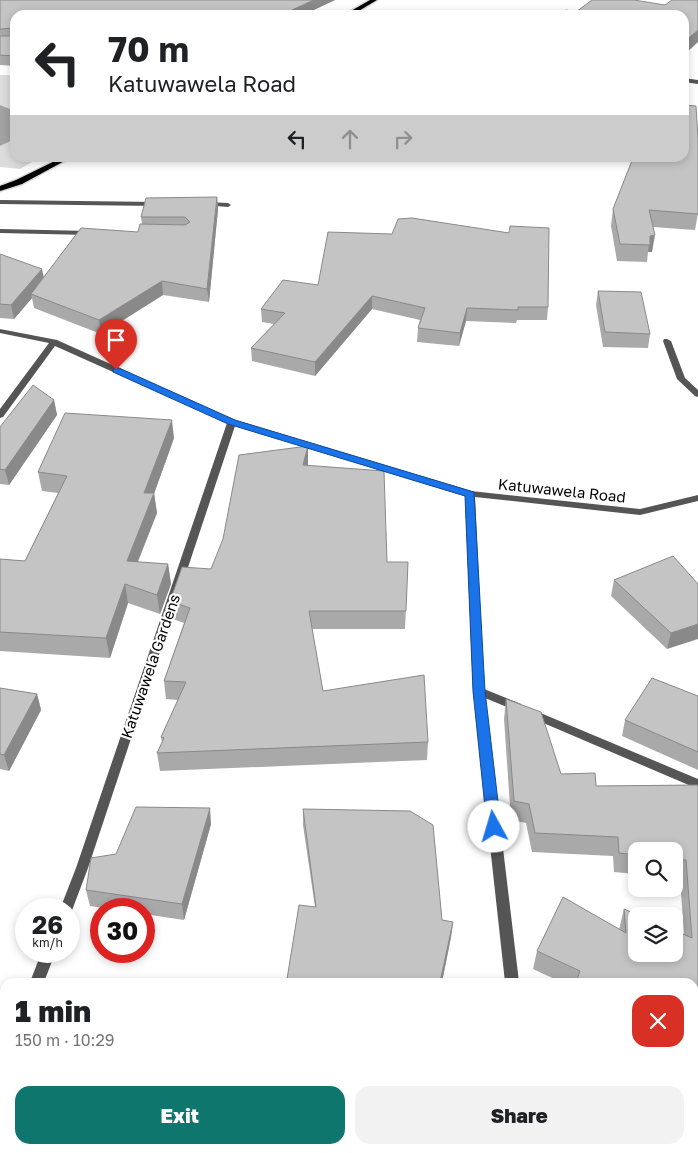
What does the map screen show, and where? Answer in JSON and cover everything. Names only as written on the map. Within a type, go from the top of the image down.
[{"type":"main road","points":[[355,10],[374,0]]},
{"type":"main road","points":[[0,190],[58,162]]},
{"type":"street","points":[[0,202],[168,204]]},
{"type":"street","points":[[198,204],[228,205]]},
{"type":"street","points":[[0,231],[98,233]]},
{"type":"street","name":"Katuwawela Road","points":[[0,331],[54,342],[232,422],[470,494],[640,512],[698,498]]},
{"type":"street","points":[[667,341],[681,379],[698,394]]},
{"type":"street","points":[[0,415],[54,342]]},
{"type":"street","name":"Katuwawela Gardens","points":[[70,898],[232,422]]},
{"type":"street","points":[[470,494],[479,691],[512,978]]},
{"type":"street","points":[[479,691],[698,784]]},
{"type":"street","points":[[39,978],[44,963]]},
{"type":"shaded area","points":[[0,75],[10,75],[10,109],[0,105]]},
{"type":"shaded area","points":[[0,105],[10,109],[10,141],[0,146]]},
{"type":"shaded area","points":[[10,141],[10,162],[32,162],[20,169],[0,167],[0,146]]},
{"type":"building","points":[[0,0],[314,0],[292,10],[10,10],[10,28],[0,29]]},
{"type":"building","points":[[592,0],[634,0],[665,5],[672,0],[698,0],[698,30],[689,38],[689,10],[579,10]]},
{"type":"building","points":[[0,36],[10,36],[10,56],[0,55]]},
{"type":"building","points":[[689,105],[696,106],[698,214],[649,210],[655,235],[650,236],[650,245],[620,244],[613,209],[631,162],[689,162]]},
{"type":"building","points":[[217,197],[207,289],[162,281],[99,320],[31,294],[81,228],[138,232],[140,224],[185,225],[190,222],[185,217],[141,217],[146,198]]},
{"type":"building","points":[[412,218],[509,233],[510,226],[549,228],[548,307],[518,307],[518,310],[467,308],[460,333],[418,328],[425,308],[372,296],[315,362],[251,348],[285,313],[261,309],[283,280],[318,285],[328,232],[392,234],[398,219]]},
{"type":"building","points":[[0,254],[42,269],[11,305],[0,304]]},
{"type":"building","points":[[598,291],[641,292],[650,334],[605,332]]},
{"type":"building","points":[[33,385],[54,400],[5,470],[0,469],[0,427]]},
{"type":"building","points":[[65,413],[172,420],[144,493],[154,493],[127,561],[168,564],[157,595],[125,584],[106,638],[0,632],[0,559],[25,561],[67,476],[38,472]]},
{"type":"building","points":[[308,446],[303,465],[384,471],[387,562],[408,562],[406,611],[309,611],[323,691],[424,675],[428,742],[157,753],[164,738],[161,737],[186,682],[164,681],[190,608],[170,601],[182,567],[211,569],[223,539],[239,455]]},
{"type":"building","points":[[673,556],[698,584],[698,624],[671,633],[614,580]]},
{"type":"building","points":[[652,678],[698,696],[698,752],[625,720]]},
{"type":"building","points":[[0,688],[37,694],[4,755],[0,754]]},
{"type":"building","points":[[506,699],[541,712],[561,774],[595,773],[596,786],[698,785],[698,978],[577,978],[580,971],[537,951],[563,897],[626,933],[624,909],[628,911],[628,962],[683,962],[683,934],[692,938],[686,860],[683,860],[683,842],[628,842],[628,854],[619,853],[618,837],[535,833],[529,804],[514,801]]},
{"type":"building","points":[[136,807],[210,808],[182,904],[155,900],[155,898],[141,898],[86,890],[91,858],[116,854]]},
{"type":"building","points":[[303,809],[410,811],[433,825],[442,920],[453,922],[441,978],[287,978],[299,905],[316,907]]},
{"type":"route","points":[[116,370],[232,422],[470,494],[479,691],[494,827]]}]
